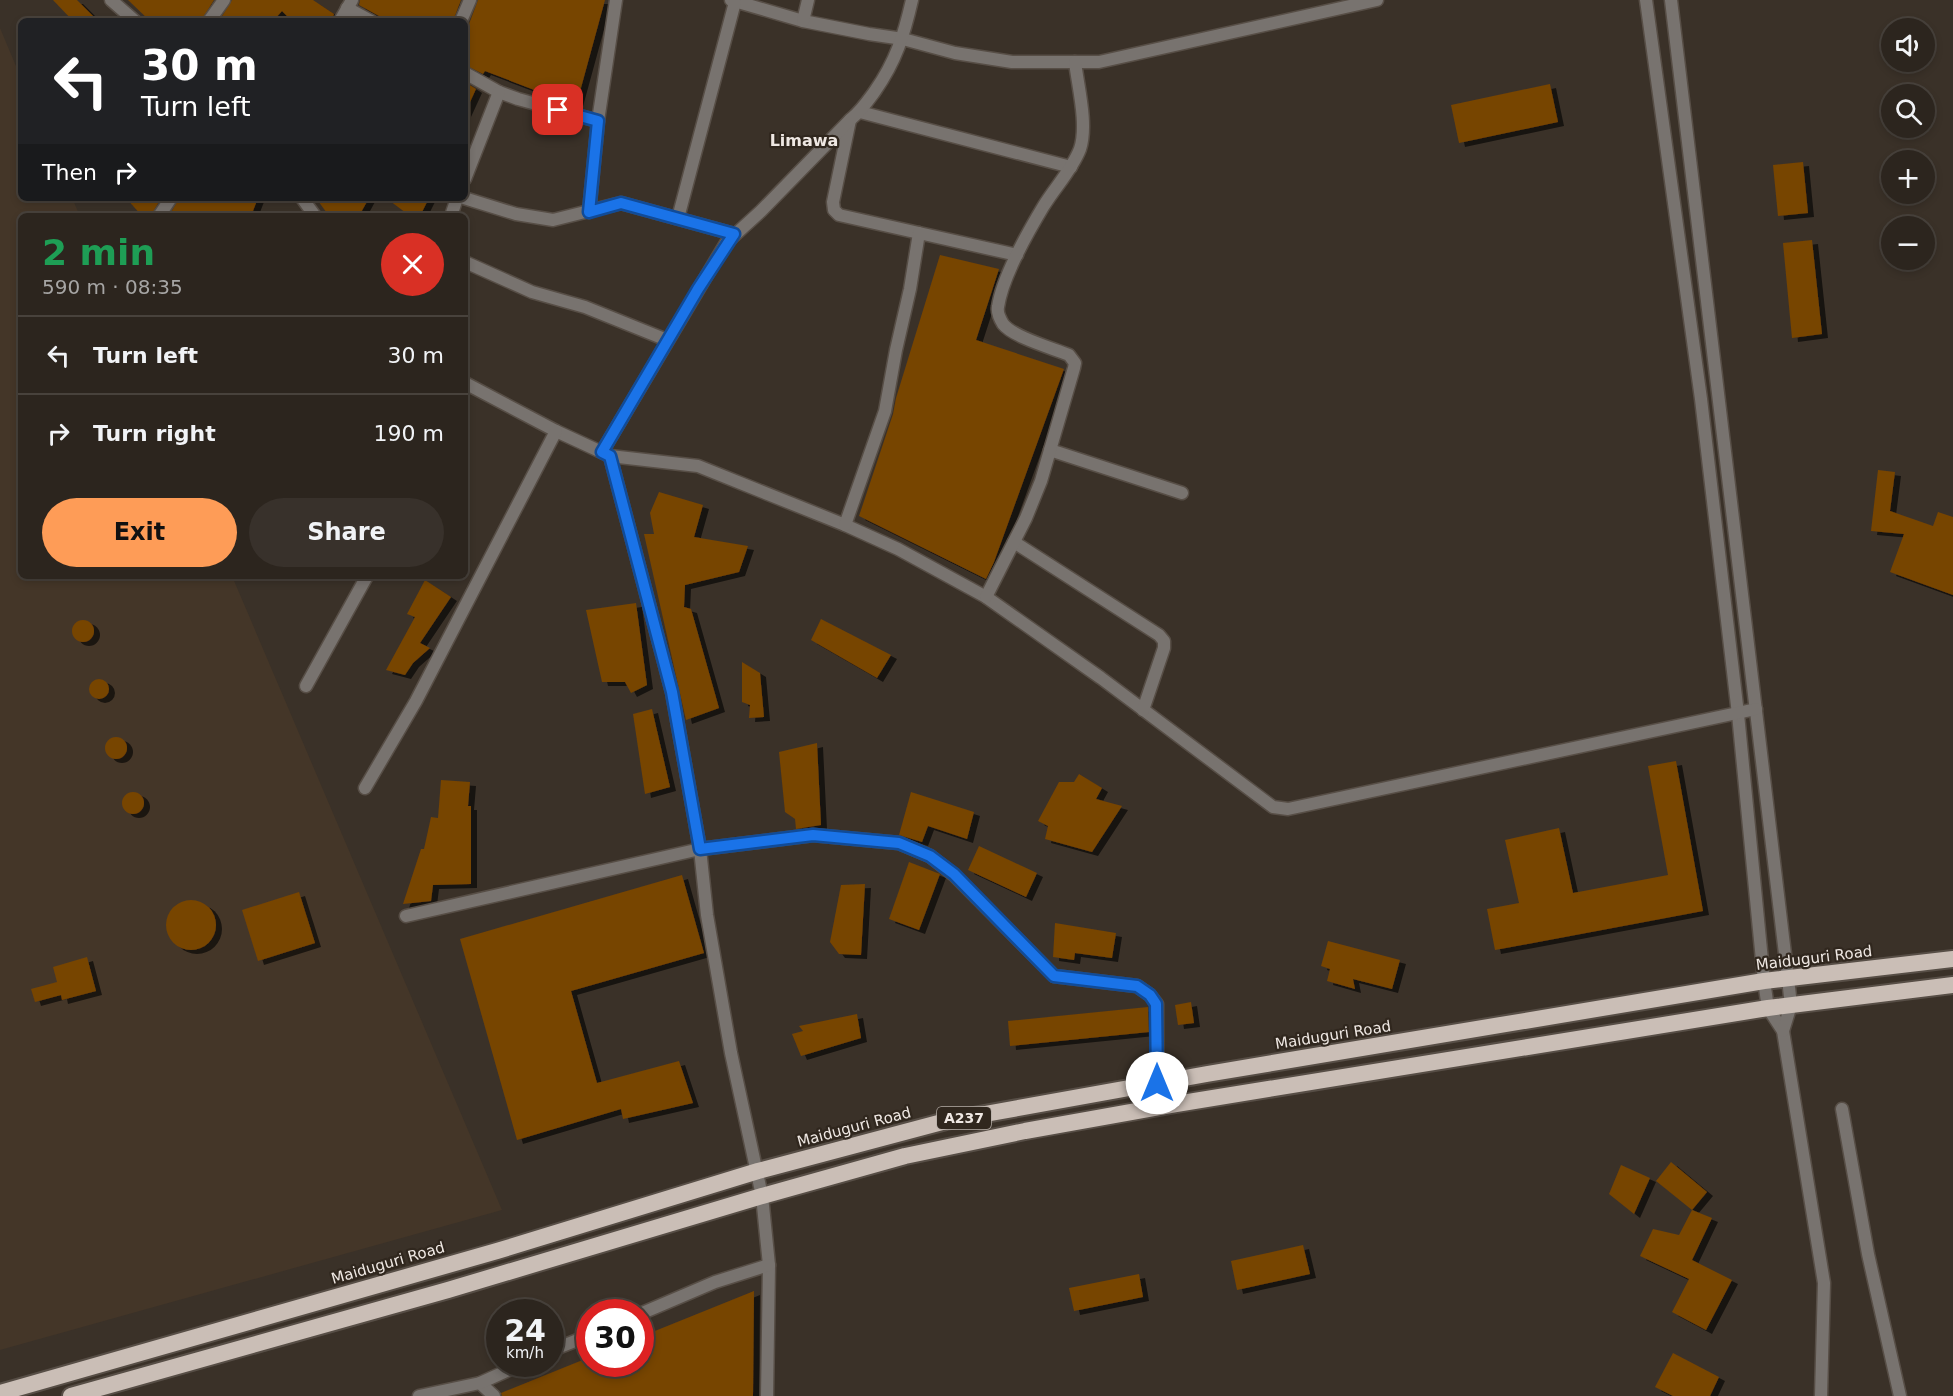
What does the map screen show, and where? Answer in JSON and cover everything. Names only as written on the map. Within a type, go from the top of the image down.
[{"type":"highway","name":"Maiduguri Road","points":[[0,1393],[497,1251],[758,1171],[946,1121],[1157,1083],[1764,981],[1953,958]]},
{"type":"highway","name":"A237","points":[[71,1396],[448,1290],[762,1196],[905,1156],[1025,1131],[1176,1104],[1768,1008],[1953,985]]},
{"type":"highway","points":[[86,1368],[90,1390]]},
{"type":"street","points":[[111,0],[132,18]]},
{"type":"street","points":[[211,18],[224,0]]},
{"type":"street","points":[[462,18],[470,0]]},
{"type":"street","points":[[589,212],[598,121],[616,0]]},
{"type":"street","points":[[803,21],[808,0]]},
{"type":"street","points":[[767,1396],[769,1265],[758,1171],[731,1053],[707,915],[700,849],[672,692],[606,454],[667,340],[734,234],[760,211],[855,115],[890,69],[903,39],[912,0]]},
{"type":"street","points":[[678,218],[733,1],[803,21],[903,39],[955,53],[1012,62],[1099,62],[1377,0]]},
{"type":"street","points":[[1646,0],[1701,399],[1738,714],[1764,981],[1768,1008],[1783,1031],[1824,1283],[1821,1396]]},
{"type":"street","points":[[1671,0],[1791,1005],[1783,1031]]},
{"type":"street","points":[[342,18],[350,4],[367,18]]},
{"type":"street","points":[[986,597],[1026,518],[1041,481],[1075,363],[1069,355],[1009,330],[1001,322],[997,310],[1002,289],[1017,255],[1043,206],[1071,167],[1080,148],[1084,132],[1075,62]]},
{"type":"street","points":[[468,75],[499,92],[518,99],[598,121]]},
{"type":"street","points":[[468,171],[499,92]]},
{"type":"street","points":[[855,115],[1071,167]]},
{"type":"street","points":[[855,115],[833,201],[834,210],[839,215],[1017,255]]},
{"type":"street","points":[[468,199],[516,214],[553,220],[621,203],[734,234]]},
{"type":"street","points":[[845,525],[885,411],[910,289],[918,232]]},
{"type":"street","points":[[468,263],[532,292],[585,307],[667,340]]},
{"type":"street","points":[[468,389],[606,454],[698,466],[845,525],[898,549],[986,597],[1273,807],[1288,809],[1756,709]]},
{"type":"street","points":[[365,788],[416,701],[556,431]]},
{"type":"street","points":[[1050,450],[1182,493]]},
{"type":"street","points":[[1014,542],[1159,635],[1164,641],[1164,648],[1143,710]]},
{"type":"street","points":[[306,686],[365,579]]},
{"type":"street","points":[[406,916],[700,849],[813,835],[899,843],[930,856],[954,874],[1054,976],[1137,986],[1150,995],[1156,1004],[1157,1083]]},
{"type":"street","points":[[1842,1110],[1868,1254],[1900,1396]]},
{"type":"street","points":[[654,1308],[714,1282],[769,1265]]},
{"type":"street","points":[[419,1396],[480,1383],[493,1377]]},
{"type":"street","points":[[480,1383],[494,1396]]},
{"type":"shaded area","points":[[0,28],[18,71],[18,201],[73,201],[79,213],[18,213],[18,579],[233,579],[502,1210],[0,1350]]},
{"type":"building","points":[[53,0],[77,0],[95,18],[70,18]]},
{"type":"building","points":[[128,0],[214,0],[203,18],[147,18]]},
{"type":"building","points":[[232,0],[313,0],[334,14],[333,18],[289,18],[282,11],[276,18],[221,18]]},
{"type":"building","points":[[360,0],[461,0],[454,18],[383,18],[359,5]]},
{"type":"building","points":[[478,0],[605,0],[576,106],[485,71],[483,74],[468,66],[469,24]]},
{"type":"building","points":[[468,84],[476,89],[468,106]]},
{"type":"building","points":[[1550,84],[1558,122],[1459,143],[1451,105]]},
{"type":"building","points":[[1803,162],[1808,213],[1778,216],[1773,165]]},
{"type":"building","points":[[129,201],[159,201],[153,213],[139,213]]},
{"type":"building","points":[[177,201],[257,201],[252,213],[171,213]]},
{"type":"building","points":[[318,201],[367,201],[361,213],[327,213]]},
{"type":"building","points":[[390,201],[428,201],[422,213],[406,213]]},
{"type":"building","points":[[1812,240],[1822,334],[1792,338],[1783,243]]},
{"type":"building","points":[[940,255],[999,269],[976,340],[1064,369],[986,579],[859,516],[893,414]]},
{"type":"building","points":[[1878,470],[1895,472],[1890,511],[1933,526],[1938,512],[1953,517],[1953,595],[1890,572],[1904,534],[1871,531]]},
{"type":"building","points":[[659,492],[703,505],[694,537],[748,546],[739,572],[685,585],[684,607],[691,609],[719,708],[686,720],[644,534],[654,534],[650,513]]},
{"type":"building","points":[[425,580],[451,597],[420,643],[430,648],[413,663],[405,675],[386,670],[415,617],[407,614]]},
{"type":"building","points":[[636,603],[647,685],[631,693],[625,682],[602,682],[586,610]]},
{"type":"building","points":[[821,619],[891,655],[877,678],[811,640]]},
{"type":"building","points":[[83,620],[93,627],[94,631],[87,641],[83,642],[73,635],[72,631],[79,621]]},
{"type":"building","points":[[742,662],[760,673],[764,717],[749,718],[750,705],[742,702]]},
{"type":"building","points":[[95,679],[103,679],[109,685],[109,693],[103,699],[95,699],[89,693],[89,685]]},
{"type":"building","points":[[652,709],[670,787],[645,794],[633,714]]},
{"type":"building","points":[[116,737],[126,744],[127,748],[120,758],[116,759],[106,752],[105,748],[112,738]]},
{"type":"building","points":[[817,743],[821,825],[796,829],[795,819],[785,812],[779,752]]},
{"type":"building","points":[[1676,761],[1703,911],[1495,950],[1487,909],[1519,903],[1505,840],[1559,828],[1573,893],[1668,875],[1648,766]]},
{"type":"building","points":[[1079,774],[1102,788],[1096,799],[1122,806],[1092,852],[1045,839],[1048,826],[1038,821],[1059,782],[1074,782]]},
{"type":"building","points":[[441,780],[470,782],[468,806],[471,806],[471,884],[433,885],[431,901],[403,904],[421,849],[424,849],[431,817],[438,818]]},
{"type":"building","points":[[133,792],[141,795],[144,803],[141,811],[133,814],[125,811],[122,803],[125,795]]},
{"type":"building","points":[[911,792],[974,812],[967,839],[928,826],[922,842],[899,835]]},
{"type":"building","points":[[979,846],[1037,873],[1026,897],[968,870]]},
{"type":"building","points":[[909,862],[940,874],[919,930],[889,919]]},
{"type":"building","points":[[682,875],[704,953],[571,991],[597,1083],[679,1061],[693,1103],[623,1119],[621,1109],[517,1140],[460,939]]},
{"type":"building","points":[[865,884],[861,955],[839,954],[830,942],[841,885]]},
{"type":"building","points":[[299,892],[315,943],[258,961],[242,910]]},
{"type":"building","points":[[186,900],[196,900],[209,907],[216,920],[216,930],[209,943],[196,950],[186,950],[177,946],[170,939],[166,930],[166,920],[170,911],[177,904]]},
{"type":"building","points":[[1055,923],[1116,933],[1112,958],[1075,953],[1074,960],[1053,957]]},
{"type":"building","points":[[1328,941],[1400,960],[1392,989],[1353,979],[1355,989],[1327,981],[1330,969],[1321,966]]},
{"type":"building","points":[[87,957],[96,991],[62,1000],[61,995],[35,1002],[31,989],[57,982],[53,967]]},
{"type":"building","points":[[1191,1002],[1194,1023],[1178,1025],[1175,1005]]},
{"type":"building","points":[[1148,1007],[1149,1032],[1010,1046],[1008,1021]]},
{"type":"building","points":[[857,1014],[861,1038],[801,1056],[792,1034],[803,1031],[799,1026]]},
{"type":"building","points":[[1671,1162],[1707,1192],[1692,1210],[1656,1181]]},
{"type":"building","points":[[1621,1165],[1650,1178],[1634,1214],[1609,1194]]},
{"type":"building","points":[[1692,1210],[1712,1218],[1692,1260],[1732,1280],[1706,1330],[1672,1312],[1689,1279],[1640,1256],[1653,1229],[1679,1235]]},
{"type":"building","points":[[1303,1245],[1310,1274],[1237,1290],[1231,1261]]},
{"type":"building","points":[[1139,1274],[1143,1297],[1074,1311],[1069,1288]]},
{"type":"building","points":[[754,1291],[753,1396],[502,1396],[501,1393],[541,1377],[564,1377],[564,1368],[576,1363],[576,1377],[654,1377],[654,1331]]},
{"type":"building","points":[[1673,1353],[1719,1377],[1710,1396],[1673,1396],[1655,1387]]},
{"type":"district","name":"Limawa","points":[[804,140]]},
{"type":"route","points":[[558,110],[598,121],[589,212],[621,203],[734,234],[726,243],[667,340],[602,452],[610,456],[672,692],[700,849],[813,835],[899,843],[930,856],[954,874],[1054,976],[1137,986],[1154,999],[1156,1004],[1157,1083]]}]
